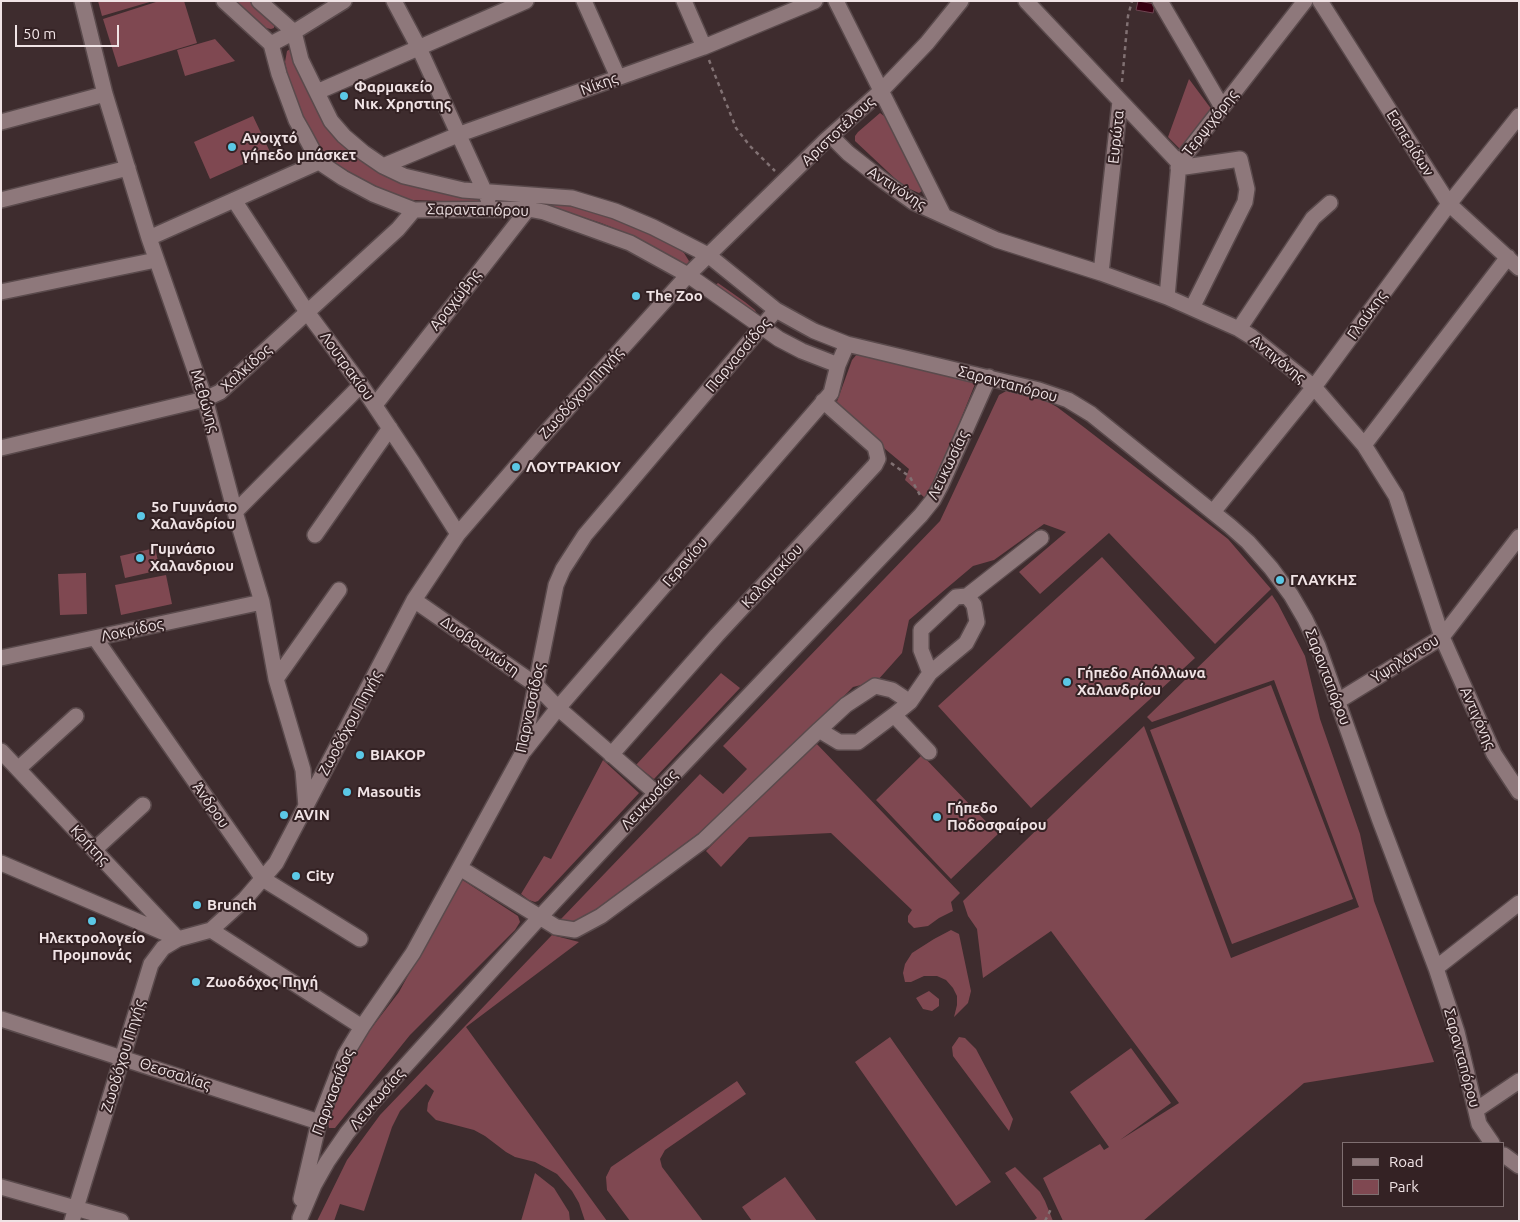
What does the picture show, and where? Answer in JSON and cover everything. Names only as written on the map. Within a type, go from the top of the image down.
[{"type":"street","name":"Μεθώνης","points":[[82,1],[106,94],[149,238],[206,399],[235,512],[262,602],[276,679],[303,770],[306,807]]},
{"type":"street","points":[[149,238],[319,162],[296,120],[279,74],[271,44],[224,1]]},
{"type":"street","points":[[260,1],[294,32]]},
{"type":"street","points":[[271,44],[344,1]]},
{"type":"street","points":[[394,1],[419,48],[460,134],[492,210]]},
{"type":"street","points":[[317,92],[526,1]]},
{"type":"street","points":[[584,1],[618,77]]},
{"type":"street","points":[[684,1],[704,47]]},
{"type":"street","name":"Νίκης","points":[[383,166],[460,134],[704,47],[815,1]]},
{"type":"street","points":[[836,1],[944,216]]},
{"type":"street","name":"Αριστοτέλους","points":[[708,255],[831,136],[881,91],[927,43],[961,1]]},
{"type":"street","points":[[1026,1],[1178,165],[1240,159],[1247,189],[1246,202],[1192,308]]},
{"type":"street","points":[[1160,1],[1222,107]]},
{"type":"street","name":"Τερψιχόρης","points":[[1167,297],[1178,165],[1305,1]]},
{"type":"street","name":"Εσπερίδων","points":[[1320,1],[1449,204],[1519,268]]},
{"type":"street","name":"Σαρανταπόρου","points":[[294,32],[301,60],[331,121],[344,136],[383,166],[404,176],[463,190],[572,198],[615,210],[708,255],[776,310],[807,328],[847,344],[989,377],[1068,400],[1091,414],[1230,526],[1259,554],[1290,595],[1305,619],[1318,646],[1379,818],[1436,968],[1457,1032],[1479,1124],[1491,1142]]},
{"type":"street","points":[[1,122],[106,94]]},
{"type":"street","name":"Ευρώτα","points":[[1101,273],[1120,102]]},
{"type":"street","name":"Γλαύκης","points":[[1213,512],[1314,387],[1449,204],[1519,116]]},
{"type":"street","name":"Αντιγόνης","points":[[831,136],[848,153],[914,202],[997,240],[1101,273],[1167,297],[1239,329],[1252,337],[1314,387],[1364,445],[1396,496],[1442,637],[1494,754],[1519,792]]},
{"type":"street","name":"Σαρανταπόρου","points":[[319,162],[373,194],[414,210],[528,209],[544,212],[630,243],[688,275],[779,339],[802,351],[838,365]]},
{"type":"street","points":[[1,200],[128,168]]},
{"type":"street","name":"Αραχώβης","points":[[375,405],[528,209],[532,194]]},
{"type":"street","name":"Λουτρακίου","points":[[234,200],[307,312],[375,405],[458,534]]},
{"type":"street","points":[[1239,329],[1313,218],[1330,203]]},
{"type":"street","name":"Χαλκίδος","points":[[1,448],[206,399],[220,392],[398,229],[414,210]]},
{"type":"street","name":"Ζωοδόχου Πηγής","points":[[74,1214],[151,964],[163,948],[178,939],[211,930],[245,899],[276,863],[414,600],[458,534],[540,438],[708,255]]},
{"type":"street","points":[[1364,445],[1508,257]]},
{"type":"street","points":[[1,292],[156,260]]},
{"type":"street","name":"Παρνασσίδος","points":[[299,1219],[301,1198],[319,1122],[345,1055],[413,953],[522,754],[556,585],[563,568],[585,536],[776,310]]},
{"type":"street","points":[[838,365],[847,344]]},
{"type":"street","name":"Γερανίου","points":[[522,754],[558,708],[831,393],[838,365]]},
{"type":"street","name":"Λευκωσίας","points":[[299,1219],[327,1162],[369,1106],[540,917],[927,508],[941,486],[989,377]]},
{"type":"street","points":[[235,512],[361,385]]},
{"type":"street","points":[[823,401],[875,447],[878,458]]},
{"type":"street","points":[[314,535],[390,428]]},
{"type":"street","name":"Καλαμακίου","points":[[611,755],[717,635],[875,465],[878,458]]},
{"type":"street","name":"Υψηλάντου","points":[[1338,701],[1442,637],[1519,537]]},
{"type":"street","points":[[930,673],[921,650],[920,630],[956,597],[967,596],[1041,538]]},
{"type":"street","points":[[276,679],[338,590]]},
{"type":"street","points":[[819,730],[839,742],[858,742],[910,702],[930,673],[966,643],[977,622],[974,605],[967,596]]},
{"type":"street","name":"Δυοβουνιώτη","points":[[414,600],[536,685],[558,708],[656,793]]},
{"type":"street","name":"Λοκρίδος","points":[[1,658],[262,602]]},
{"type":"street","name":"Άνδρου","points":[[95,638],[263,879],[360,939]]},
{"type":"street","points":[[460,868],[556,927],[575,930],[601,916],[704,840],[846,705],[875,686],[892,690],[910,702]]},
{"type":"street","points":[[894,715],[928,752]]},
{"type":"street","points":[[18,769],[76,716]]},
{"type":"street","name":"Κρήτης","points":[[1,751],[178,939]]},
{"type":"street","points":[[94,850],[143,805]]},
{"type":"street","points":[[1,863],[178,939]]},
{"type":"street","points":[[1436,968],[1519,903]]},
{"type":"street","points":[[211,930],[362,1027]]},
{"type":"street","name":"Θεσσαλίας","points":[[1,1019],[319,1122]]},
{"type":"street","points":[[1476,1110],[1519,1080]]},
{"type":"street","points":[[1505,1156],[1519,1166]]},
{"type":"street","points":[[1,1187],[74,1214],[121,1221]]},
{"type":"path","name":"Ευρώτα","points":[[1120,102],[1128,16],[1132,1]]},
{"type":"path","points":[[704,47],[736,128],[750,146],[785,181]]},
{"type":"path","points":[[878,458],[891,462],[910,477],[927,508]]},
{"type":"path","points":[[1045,1221],[1052,1207]]},
{"type":"green space","points":[[98,1],[153,1],[102,16]]},
{"type":"green space","points":[[159,1],[184,1],[197,43],[118,67],[103,19]]},
{"type":"green space","points":[[235,1],[249,1],[274,23],[274,28],[266,28]]},
{"type":"green space","points":[[215,39],[235,61],[185,76],[177,50]]},
{"type":"green space","points":[[290,49],[294,52],[345,144],[481,200],[475,202],[411,200],[385,194],[330,160],[312,141],[295,101],[285,62],[287,51]]},
{"type":"green space","points":[[1189,79],[1212,110],[1180,149],[1168,137]]},
{"type":"green space","points":[[880,113],[887,118],[921,187],[922,191],[919,193],[903,186],[855,141],[855,136],[858,132]]},
{"type":"green space","name":"Ανοιχτό γήπεδο μπάσκετ","points":[[253,116],[270,152],[210,179],[194,142]]},
{"type":"green space","points":[[546,201],[597,209],[666,239],[684,253],[689,261],[687,266],[638,238],[601,223],[567,212],[541,207],[540,202]]},
{"type":"green space","points":[[718,283],[755,310],[759,318],[714,286]]},
{"type":"green space","points":[[858,353],[967,378],[975,384],[933,488],[925,498],[905,480],[909,469],[835,407],[852,360]]},
{"type":"green space","points":[[1008,390],[1041,398],[1057,407],[1085,428],[1228,539],[1271,589],[1215,644],[1109,533],[1040,594],[1019,572],[1066,532],[1044,524],[994,560],[973,566],[909,620],[902,653],[877,681],[853,687],[787,753],[699,833],[576,924],[561,919],[700,774],[723,794],[747,769],[723,746],[940,521],[999,395]]},
{"type":"green space","points":[[155,548],[160,570],[125,578],[120,556]]},
{"type":"green space","name":"Γήπεδο Απόλλωνα Χαλανδρίου","points":[[1102,557],[1195,658],[1031,808],[938,706]]},
{"type":"green space","points":[[86,573],[87,614],[60,615],[58,574]]},
{"type":"green space","points":[[166,575],[172,604],[121,615],[115,585]]},
{"type":"green space","points":[[1272,595],[1305,656],[1320,719],[1360,834],[1374,901],[1434,1062],[1304,1083],[1143,1221],[1063,1221],[1043,1178],[1100,1144],[1104,1150],[1109,1147],[1070,1092],[1131,1048],[1171,1103],[1120,1140],[1179,1103],[1051,931],[983,978],[977,929],[968,916],[963,901],[1144,726],[1231,958],[1359,907],[1274,680],[1152,722],[1147,717]]},
{"type":"green space","points":[[721,673],[740,688],[654,779],[636,765]]},
{"type":"green space","points":[[1271,685],[1353,899],[1232,944],[1150,730]]},
{"type":"green space","points":[[814,741],[960,893],[951,902],[953,911],[928,926],[914,928],[908,922],[908,916],[912,910],[831,833],[749,837],[721,867],[706,851]]},
{"type":"green space","name":"Γήπεδο Ποδοσφαίρου","points":[[922,755],[998,834],[951,879],[876,800]]},
{"type":"green space","points":[[603,760],[639,793],[538,901],[529,900],[521,894],[544,856],[551,859]]},
{"type":"green space","points":[[461,879],[518,916],[520,922],[515,930],[410,1035],[335,1128],[329,1128],[328,1121],[357,1047],[399,992]]},
{"type":"green space","points":[[951,930],[959,934],[971,991],[968,1003],[954,1017],[957,996],[946,980],[937,976],[924,976],[911,982],[905,982],[903,973],[905,964],[912,953]]},
{"type":"green space","points":[[552,935],[579,942],[466,1027],[607,1221],[585,1221],[579,1203],[572,1191],[557,1174],[535,1162],[515,1157],[474,1130],[436,1120],[427,1111],[428,1103],[434,1091],[426,1084],[400,1111],[392,1127],[364,1211],[340,1204],[334,1221],[317,1221],[347,1160],[380,1115]]},
{"type":"green space","points":[[929,991],[939,999],[939,1006],[932,1011],[923,1009],[916,998]]},
{"type":"green space","points":[[890,1037],[991,1182],[956,1206],[855,1062]]},
{"type":"green space","points":[[959,1037],[965,1038],[976,1049],[1013,1119],[1009,1131],[953,1056],[952,1047]]},
{"type":"green space","points":[[737,1081],[746,1094],[665,1150],[660,1159],[662,1167],[703,1221],[630,1221],[607,1190],[606,1177],[611,1167]]},
{"type":"green space","points":[[1015,1167],[1040,1192],[1053,1221],[1033,1221],[1037,1218],[1005,1173]]},
{"type":"green space","points":[[535,1173],[554,1188],[569,1212],[570,1221],[521,1221]]},
{"type":"green space","points":[[785,1177],[817,1221],[752,1221],[742,1207]]},
{"type":"shaded area","points":[[1138,1],[1155,4],[1153,13],[1136,10]]},
{"type":"place","name":"Φαρμακείο Νικ. Χρηστιης","points":[[344,96]]},
{"type":"place","name":"Ανοιχτό γήπεδο μπάσκετ","points":[[232,147]]},
{"type":"place","name":"The Zoo","points":[[636,296]]},
{"type":"place","name":"ΛΟΥΤΡΑΚΙΟΥ","points":[[516,467]]},
{"type":"place","name":"5ο Γυμνάσιο Χαλανδρίου","points":[[141,516]]},
{"type":"place","name":"Γυμνάσιο Χαλανδριου","points":[[140,558]]},
{"type":"place","name":"ΓΛΑΥΚΗΣ","points":[[1280,580]]},
{"type":"place","name":"Γήπεδο Απόλλωνα Χαλανδρίου","points":[[1067,682]]},
{"type":"place","name":"ΒΙΑΚΟΡ","points":[[360,755]]},
{"type":"place","name":"Masoutis","points":[[347,792]]},
{"type":"place","name":"AVIN","points":[[284,815]]},
{"type":"place","name":"Γήπεδο Ποδοσφαίρου","points":[[937,817]]},
{"type":"place","name":"City","points":[[296,876]]},
{"type":"place","name":"Brunch","points":[[197,905]]},
{"type":"place","name":"Ηλεκτρολογείο Προμπονάς","points":[[92,921]]},
{"type":"place","name":"Ζωοδόχος Πηγή","points":[[196,982]]}]
